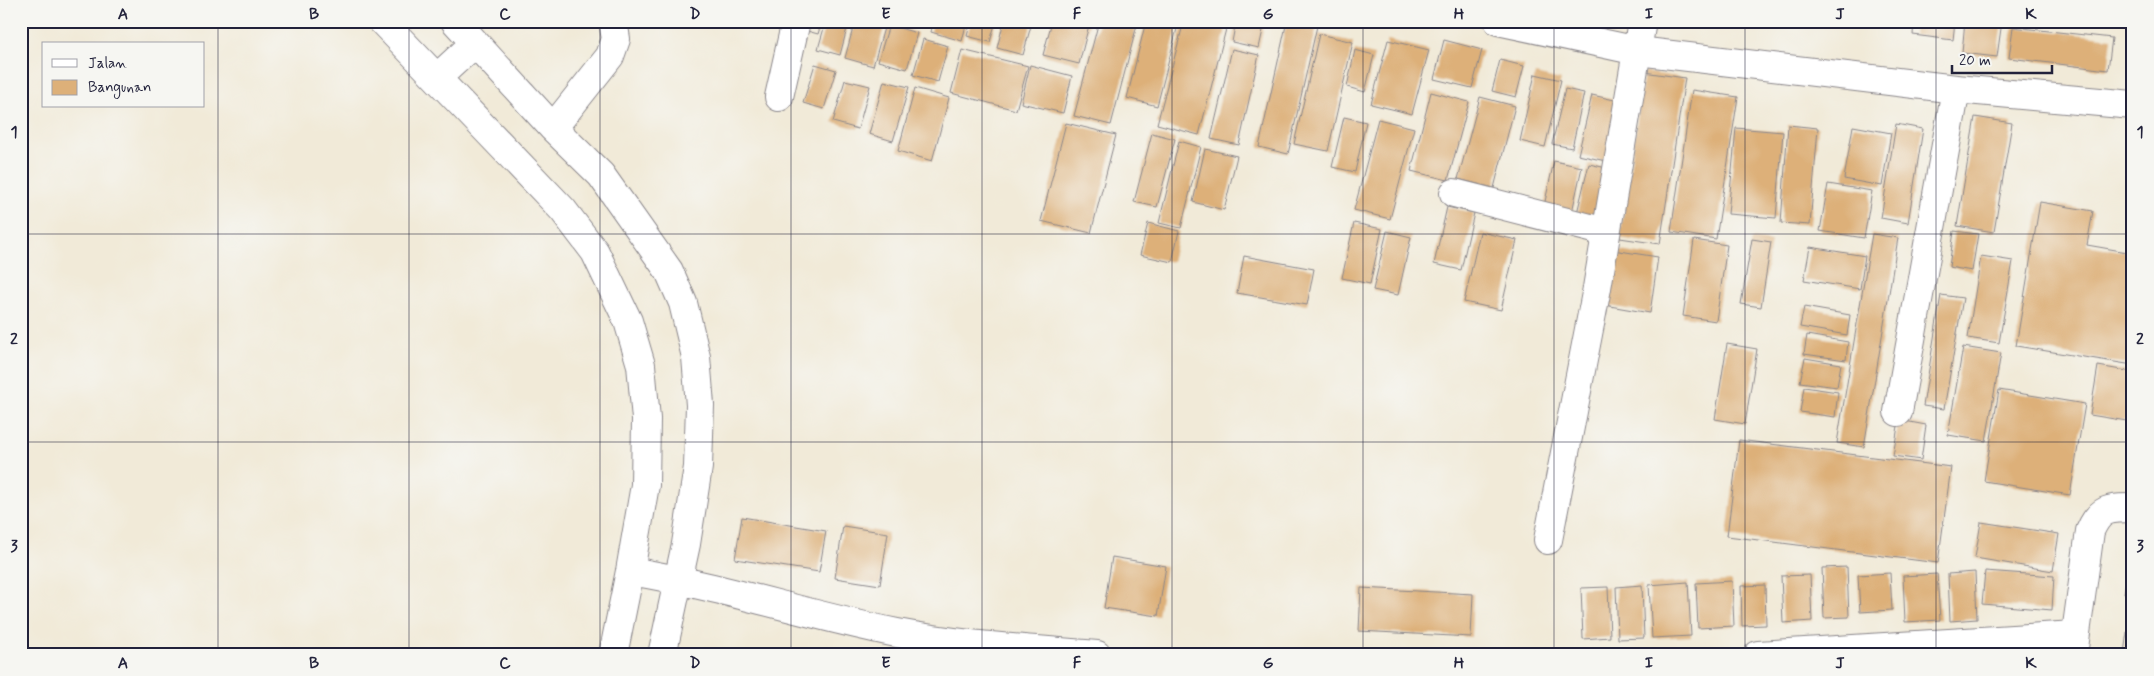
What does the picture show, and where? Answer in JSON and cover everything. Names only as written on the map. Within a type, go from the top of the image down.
[{"type":"street","points":[[382,21],[438,77],[563,210],[595,252],[628,321],[641,365],[646,419],[645,485],[630,571],[612,655]]},
{"type":"street","points":[[455,21],[553,128],[601,175],[623,203],[669,271],[683,303],[696,357],[700,405],[698,467],[679,579],[662,655]]},
{"type":"street","points":[[553,128],[610,56],[616,39],[613,21]]},
{"type":"street","points":[[779,97],[796,21]]},
{"type":"street","points":[[1498,21],[1638,51],[1956,89],[2133,105]]},
{"type":"street","points":[[1548,540],[1606,232],[1642,21]]},
{"type":"street","points":[[438,77],[476,43]]},
{"type":"street","points":[[1898,412],[1956,89]]},
{"type":"street","points":[[1454,192],[1606,232]]},
{"type":"street","points":[[1758,655],[2074,645],[2090,531],[2094,520],[2100,513],[2113,508],[2133,508]]},
{"type":"street","points":[[630,571],[679,579],[896,632],[1004,648],[1097,655]]},
{"type":"building","points":[[802,21],[822,21],[818,34],[800,29]]},
{"type":"building","points":[[826,21],[849,21],[840,55],[818,49]]},
{"type":"building","points":[[855,21],[886,21],[873,66],[845,58]]},
{"type":"building","points":[[913,21],[930,21],[928,26]]},
{"type":"building","points":[[933,21],[967,21],[962,41],[931,32]]},
{"type":"building","points":[[971,21],[996,21],[990,42],[967,36]]},
{"type":"building","points":[[1004,21],[1032,22],[1023,55],[997,48]]},
{"type":"building","points":[[1052,21],[1090,21],[1079,64],[1043,55]]},
{"type":"building","points":[[1099,21],[1138,21],[1111,125],[1074,116]]},
{"type":"building","points":[[1146,21],[1179,21],[1157,106],[1127,98]]},
{"type":"building","points":[[1184,21],[1228,21],[1199,135],[1157,124]]},
{"type":"building","points":[[1236,21],[1265,21],[1259,48],[1232,42]]},
{"type":"building","points":[[1287,21],[1317,26],[1288,154],[1259,147]]},
{"type":"building","points":[[1914,21],[1955,21],[1953,40],[1913,35]]},
{"type":"building","points":[[1965,21],[2002,21],[1997,57],[1962,53]]},
{"type":"building","points":[[889,25],[917,33],[907,69],[878,61]]},
{"type":"building","points":[[2013,27],[2112,38],[2108,70],[2009,58]]},
{"type":"building","points":[[1319,34],[1353,42],[1328,151],[1294,144]]},
{"type":"building","points":[[923,39],[948,46],[938,82],[913,75]]},
{"type":"building","points":[[1388,40],[1429,50],[1412,114],[1371,104]]},
{"type":"building","points":[[1444,40],[1482,50],[1472,88],[1434,79]]},
{"type":"building","points":[[1232,49],[1259,55],[1239,145],[1211,139]]},
{"type":"building","points":[[962,50],[1028,66],[1016,110],[951,93]]},
{"type":"building","points":[[1355,50],[1374,55],[1365,92],[1347,87]]},
{"type":"building","points":[[1500,60],[1524,66],[1516,97],[1492,91]]},
{"type":"building","points":[[815,64],[836,70],[824,109],[803,103]]},
{"type":"building","points":[[1030,65],[1072,76],[1063,113],[1021,103]]},
{"type":"building","points":[[1644,72],[1685,78],[1660,244],[1620,238]]},
{"type":"building","points":[[1535,74],[1561,80],[1545,147],[1520,141]]},
{"type":"building","points":[[845,80],[870,86],[858,129],[833,122]]},
{"type":"building","points":[[884,81],[909,87],[893,141],[869,134]]},
{"type":"building","points":[[915,88],[949,98],[932,161],[898,151]]},
{"type":"building","points":[[1565,89],[1584,93],[1572,148],[1552,144]]},
{"type":"building","points":[[1692,90],[1738,97],[1716,239],[1671,232]]},
{"type":"building","points":[[1431,92],[1469,102],[1448,180],[1411,171]]},
{"type":"building","points":[[1592,95],[1619,101],[1606,161],[1578,155]]},
{"type":"building","points":[[1480,97],[1515,106],[1494,188],[1458,179]]},
{"type":"building","points":[[1344,117],[1366,122],[1355,172],[1332,167]]},
{"type":"building","points":[[1975,117],[2012,123],[1994,232],[1957,226]]},
{"type":"building","points":[[1378,119],[1414,128],[1390,219],[1354,210]]},
{"type":"building","points":[[1066,123],[1116,135],[1091,233],[1041,221]]},
{"type":"building","points":[[1896,124],[1923,129],[1908,223],[1881,218]]},
{"type":"building","points":[[1788,125],[1818,128],[1810,225],[1781,223]]},
{"type":"building","points":[[1853,126],[1891,133],[1882,186],[1844,179]]},
{"type":"building","points":[[1736,128],[1783,132],[1776,218],[1728,214]]},
{"type":"building","points":[[1152,133],[1175,139],[1157,207],[1134,202]]},
{"type":"building","points":[[1179,141],[1201,147],[1181,228],[1159,223]]},
{"type":"building","points":[[1205,149],[1237,156],[1224,210],[1193,202]]},
{"type":"building","points":[[1554,161],[1582,167],[1572,212],[1544,206]]},
{"type":"building","points":[[1589,164],[1611,169],[1600,218],[1577,213]]},
{"type":"building","points":[[1828,184],[1872,191],[1864,238],[1820,231]]},
{"type":"building","points":[[2040,202],[2093,211],[2087,245],[2133,253],[2133,365],[2016,346]]},
{"type":"building","points":[[1447,207],[1474,213],[1461,270],[1434,264]]},
{"type":"building","points":[[1148,223],[1179,231],[1172,262],[1140,255]]},
{"type":"building","points":[[1354,223],[1382,229],[1370,284],[1342,278]]},
{"type":"building","points":[[1387,231],[1411,237],[1398,295],[1373,290]]},
{"type":"building","points":[[1954,231],[1978,234],[1972,271],[1949,267]]},
{"type":"building","points":[[1480,232],[1517,240],[1501,310],[1464,302]]},
{"type":"building","points":[[1872,234],[1898,238],[1864,447],[1837,443]]},
{"type":"building","points":[[1752,239],[1771,242],[1761,307],[1741,304]]},
{"type":"building","points":[[1694,240],[1727,245],[1716,321],[1683,316]]},
{"type":"building","points":[[1810,247],[1865,256],[1860,289],[1804,280]]},
{"type":"building","points":[[1613,250],[1658,257],[1650,313],[1604,305]]},
{"type":"building","points":[[1244,256],[1314,269],[1307,305],[1237,293]]},
{"type":"building","points":[[1981,256],[2013,261],[1999,343],[1968,338]]},
{"type":"building","points":[[1941,295],[1963,298],[1944,409],[1923,406]]},
{"type":"building","points":[[1804,307],[1850,315],[1847,335],[1800,327]]},
{"type":"building","points":[[1807,335],[1848,342],[1846,360],[1804,354]]},
{"type":"building","points":[[1727,344],[1757,349],[1745,424],[1715,419]]},
{"type":"building","points":[[1963,347],[2001,353],[1986,441],[1948,435]]},
{"type":"building","points":[[1805,358],[1841,364],[1837,387],[1800,382]]},
{"type":"building","points":[[2098,366],[2133,372],[2133,422],[2090,415]]},
{"type":"building","points":[[1804,387],[1838,392],[1835,417],[1800,412]]},
{"type":"building","points":[[1999,390],[2085,404],[2070,495],[1984,481]]},
{"type":"building","points":[[1899,420],[1926,425],[1921,460],[1893,456]]},
{"type":"building","points":[[1739,440],[1951,467],[1938,563],[1727,536]]},
{"type":"building","points":[[742,517],[826,531],[819,572],[735,559]]},
{"type":"building","points":[[1981,522],[2059,534],[2053,571],[1975,558]]},
{"type":"building","points":[[843,526],[888,533],[880,585],[835,578]]},
{"type":"building","points":[[1112,557],[1166,566],[1158,616],[1104,608]]},
{"type":"building","points":[[2129,563],[2133,564],[2133,594],[2124,593]]},
{"type":"building","points":[[1847,567],[1849,617],[1824,618],[1822,568]]},
{"type":"building","points":[[1985,571],[2054,576],[2052,610],[1982,604]]},
{"type":"building","points":[[1975,572],[1977,619],[1950,621],[1948,574]]},
{"type":"building","points":[[1890,573],[1892,610],[1860,612],[1858,575]]},
{"type":"building","points":[[1937,574],[1940,620],[1905,622],[1903,576]]},
{"type":"building","points":[[1810,575],[1812,621],[1783,623],[1781,576]]},
{"type":"building","points":[[1732,581],[1734,626],[1698,628],[1696,583]]},
{"type":"building","points":[[1688,582],[1691,636],[1652,638],[1649,585]]},
{"type":"building","points":[[1642,585],[1644,638],[1618,639],[1616,587]]},
{"type":"building","points":[[1765,585],[1766,625],[1742,626],[1741,586]]},
{"type":"building","points":[[1608,587],[1610,637],[1583,639],[1581,588]]},
{"type":"building","points":[[1361,588],[1473,594],[1471,637],[1359,631]]},
{"type":"building","points":[[2127,632],[2133,633],[2133,654],[2124,653]]}]
